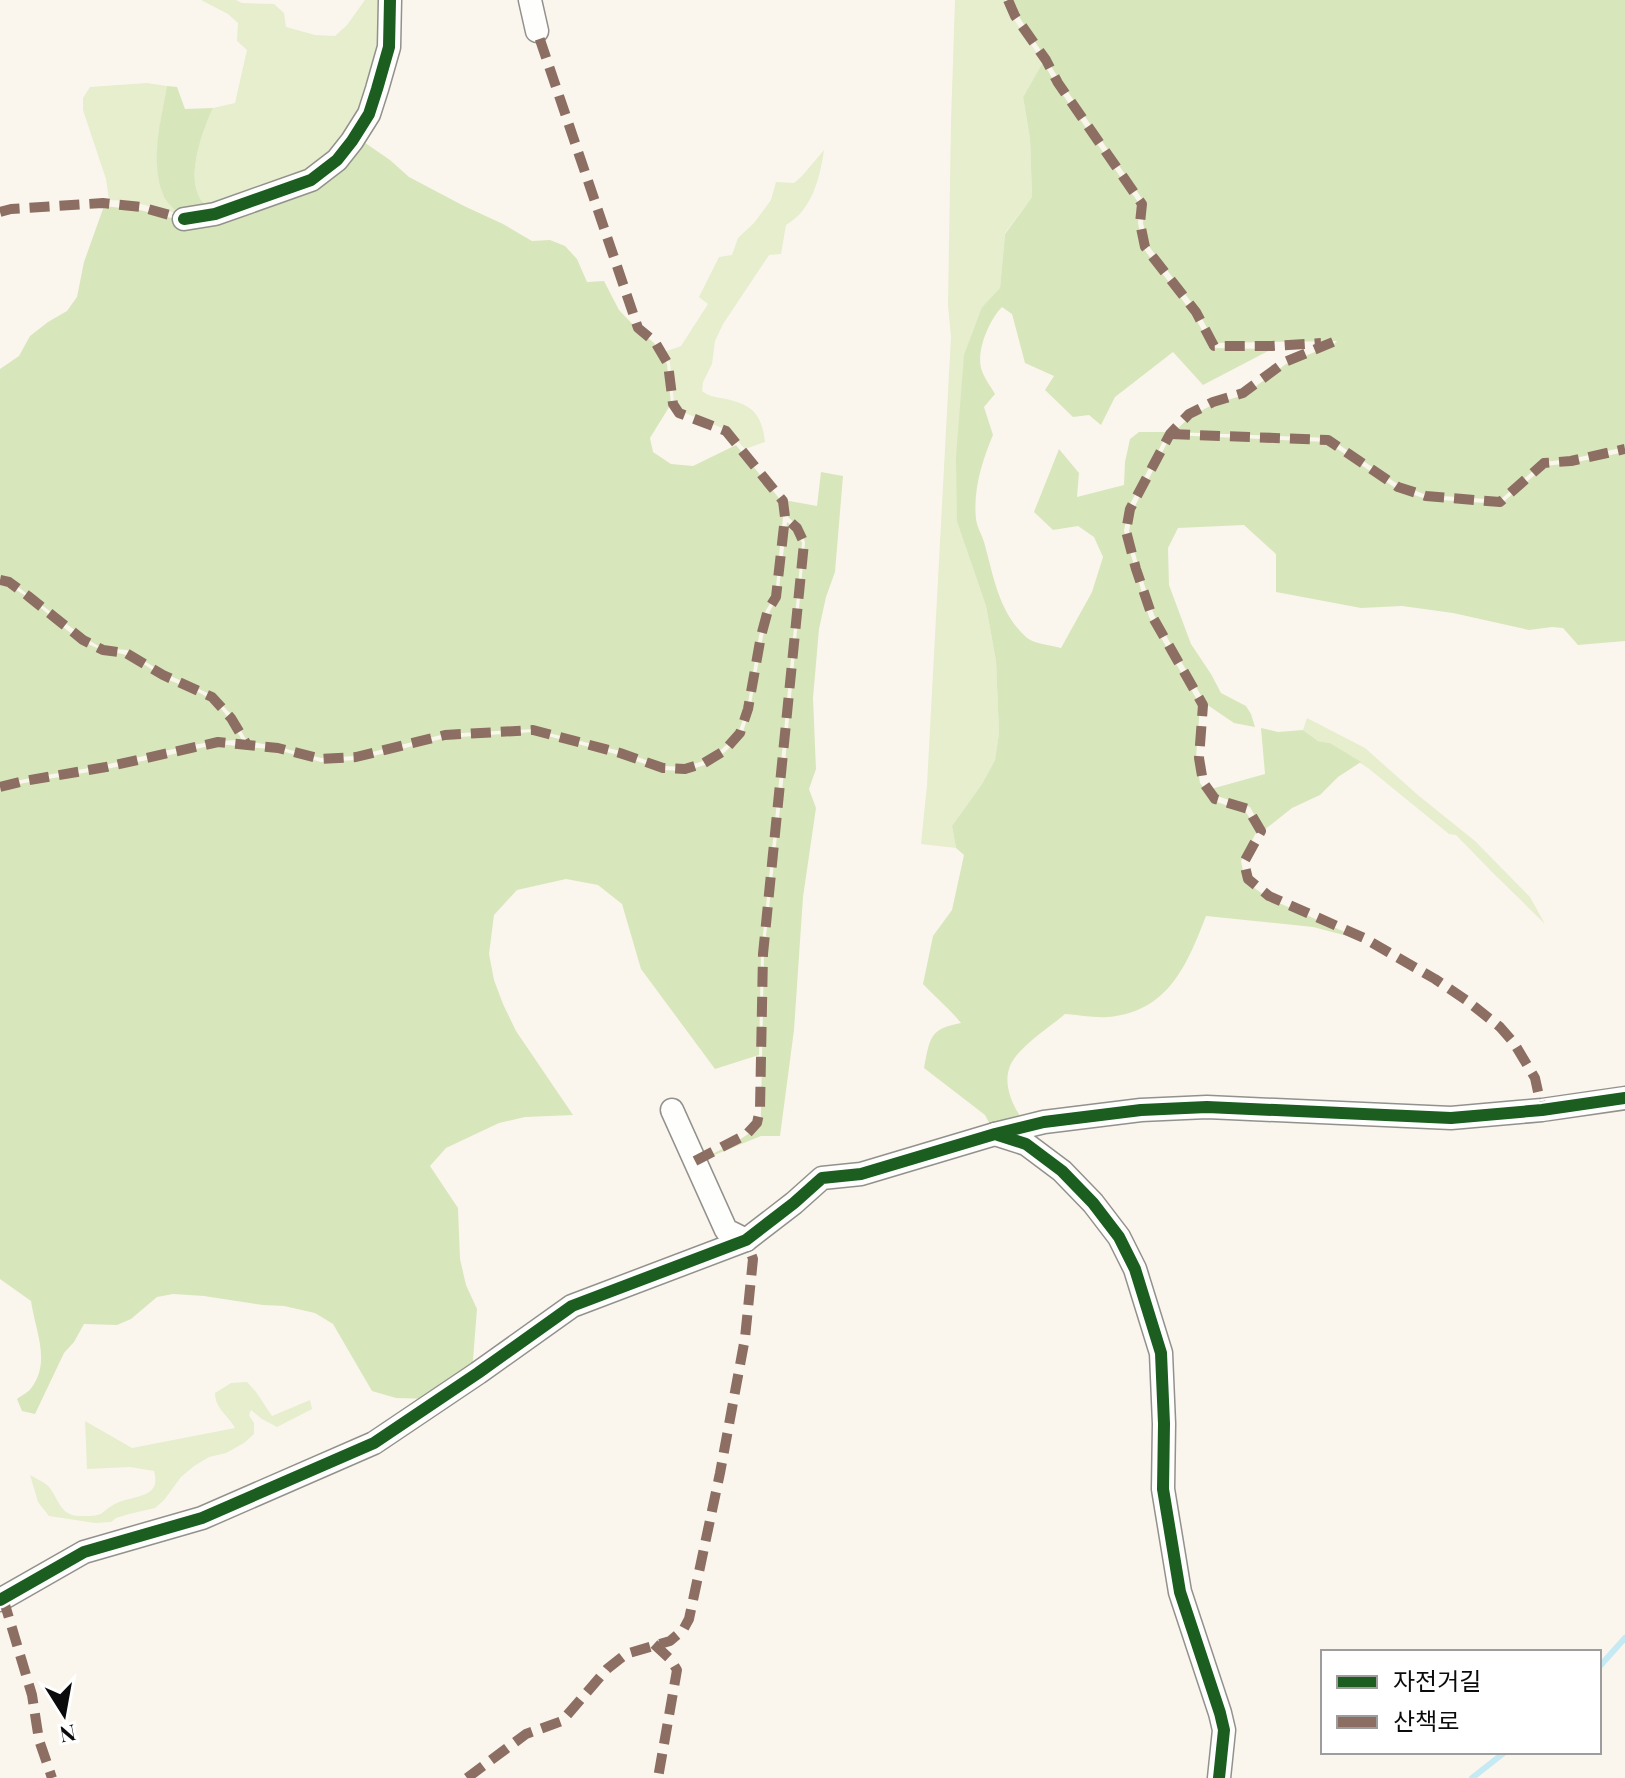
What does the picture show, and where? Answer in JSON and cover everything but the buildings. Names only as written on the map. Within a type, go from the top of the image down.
[{"type":"street","points":[[184,219],[215,214],[311,180],[337,160],[369,114],[389,47],[390,0]]},
{"type":"street","points":[[530,0],[537,31]]},
{"type":"street","points":[[0,1600],[84,1552],[202,1518],[374,1443],[572,1306],[746,1240],[822,1178],[861,1174],[1044,1122],[1141,1110],[1207,1107],[1451,1118],[1542,1110],[1625,1098]]},
{"type":"street","points":[[672,1110],[726,1230],[746,1240]]},
{"type":"street","points":[[995,1134],[1026,1144],[1062,1171],[1093,1203],[1119,1237],[1140,1282],[1161,1353],[1163,1489],[1177,1577],[1224,1730],[1219,1778]]},
{"type":"green space","points":[[201,0],[274,4],[284,13],[286,27],[315,35],[335,36],[365,0],[385,0],[384,48],[369,102],[323,165],[211,211],[201,200],[196,186],[198,151],[213,108],[235,103],[247,50],[237,41],[238,23]]},
{"type":"green space","points":[[955,0],[1005,0],[1013,18],[1043,62],[1023,97],[1030,139],[1032,197],[1005,233],[1000,288],[982,307],[957,522],[986,606],[996,661],[999,733],[995,760],[952,826],[956,848],[921,844],[927,785],[951,337],[948,305]]},
{"type":"green space","points":[[1011,0],[1625,0],[1625,447],[1543,462],[1500,500],[1427,495],[1399,485],[1329,438],[1174,432],[1191,416],[1214,404],[1244,395],[1286,364],[1337,341],[1215,343],[1198,311],[1148,245],[1143,223],[1145,203],[1061,82]]},
{"type":"green space","points":[[1043,62],[1140,205],[1138,223],[1143,248],[1193,314],[1212,348],[1272,349],[1203,385],[1173,352],[1115,397],[1101,425],[1089,415],[1073,417],[1045,390],[1054,376],[1025,363],[1012,314],[1002,307],[988,328],[980,355],[982,371],[995,394],[984,407],[993,435],[979,476],[975,508],[998,593],[1009,616],[1026,637],[1061,648],[1092,592],[1103,557],[1094,537],[1078,526],[1053,530],[1034,512],[1059,449],[1079,473],[1077,497],[1124,485],[1130,439],[1139,432],[1168,432],[1128,508],[1124,531],[1149,617],[1200,705],[1196,758],[1200,783],[1214,801],[1246,812],[1257,831],[1241,861],[1245,881],[1268,898],[1363,940],[1313,927],[1206,916],[1182,968],[1160,996],[1129,1013],[1108,1017],[1065,1014],[1019,1052],[1010,1066],[1007,1081],[1013,1104],[1025,1124],[994,1132],[985,1115],[924,1068],[933,1036],[943,1028],[961,1023],[923,984],[933,936],[952,910],[964,855],[956,848],[952,826],[995,760],[999,733],[996,661],[986,606],[957,522],[956,457],[964,355],[982,307],[1000,288],[1005,234],[1032,197],[1030,139],[1023,97]]},
{"type":"green space","points":[[147,83],[167,86],[160,124],[179,214],[129,201],[109,200],[106,179],[83,110],[83,98],[90,87]]},
{"type":"green space","points":[[167,86],[177,87],[185,109],[213,108],[201,139],[195,175],[200,198],[211,211],[179,214],[163,194],[157,154]]},
{"type":"green space","points":[[358,138],[409,177],[464,206],[532,241],[550,240],[565,246],[577,259],[587,282],[604,281],[619,310],[654,343],[667,364],[671,404],[650,438],[653,452],[671,464],[693,466],[736,445],[782,502],[775,596],[766,610],[759,636],[747,709],[738,733],[722,749],[703,761],[685,767],[663,766],[620,751],[533,729],[445,734],[356,756],[321,758],[247,741],[232,715],[212,695],[162,672],[127,650],[102,648],[9,580],[0,578],[0,369],[19,356],[30,336],[67,311],[77,297],[84,262],[104,206],[140,210],[183,221],[315,181]]},
{"type":"green space","points":[[824,150],[817,182],[808,202],[786,225],[781,254],[769,255],[723,324],[715,341],[712,364],[703,382],[702,391],[705,393],[743,404],[758,418],[765,442],[745,449],[727,430],[680,411],[674,403],[670,363],[664,352],[681,346],[708,304],[699,297],[719,257],[732,255],[738,238],[771,200],[776,182],[794,183]]},
{"type":"green space","points":[[1171,435],[1327,442],[1397,489],[1426,499],[1501,504],[1545,466],[1625,452],[1625,641],[1578,645],[1563,628],[1529,630],[1453,613],[1402,606],[1361,608],[1276,592],[1276,554],[1244,525],[1178,528],[1168,548],[1169,585],[1191,644],[1221,693],[1246,706],[1255,727],[1234,723],[1206,704],[1154,615],[1129,531],[1133,510]]},
{"type":"green space","points":[[821,472],[843,476],[835,572],[819,629],[813,698],[816,769],[809,789],[816,808],[803,897],[794,1030],[780,1136],[761,1136],[702,1160],[750,1133],[761,1118],[764,954],[805,542],[799,527],[788,517],[784,500],[817,506]]},
{"type":"green space","points":[[787,522],[796,529],[802,543],[761,954],[759,1055],[715,1069],[641,969],[622,904],[598,885],[566,879],[517,890],[494,915],[489,954],[494,980],[516,1031],[573,1115],[525,1117],[499,1123],[446,1148],[430,1166],[458,1208],[460,1259],[466,1285],[477,1309],[472,1372],[432,1399],[396,1398],[372,1391],[333,1324],[315,1313],[284,1306],[173,1294],[157,1297],[131,1319],[117,1325],[84,1324],[64,1353],[35,1414],[22,1411],[17,1399],[32,1387],[38,1377],[41,1356],[31,1301],[0,1279],[0,789],[218,744],[278,750],[321,762],[357,760],[445,738],[533,732],[662,770],[685,771],[705,765],[725,752],[742,735],[750,710],[763,636],[770,611],[778,597]]},
{"type":"green space","points":[[0,583],[23,594],[90,645],[131,657],[163,677],[207,697],[225,714],[242,740],[192,745],[0,785]]},
{"type":"green space","points":[[1307,718],[1365,748],[1475,841],[1530,897],[1545,924],[1456,835],[1449,834],[1368,768],[1330,743],[1318,741],[1303,730]]},
{"type":"green space","points":[[1261,728],[1278,732],[1303,730],[1361,762],[1338,777],[1320,795],[1292,808],[1263,831],[1250,807],[1217,796],[1211,789],[1265,774]]},
{"type":"green space","points":[[247,1382],[272,1416],[310,1400],[312,1409],[277,1427],[251,1410],[249,1415],[254,1423],[254,1434],[226,1453],[209,1457],[194,1466],[155,1508],[111,1522],[95,1523],[49,1516],[38,1502],[30,1475],[47,1485],[66,1512],[76,1516],[99,1514],[154,1487],[154,1471],[130,1467],[87,1469],[85,1421],[132,1448],[235,1428],[220,1408],[215,1393],[231,1383]]},
{"type":"waterway","points":[[1601,1665],[1625,1638]]},
{"type":"waterway","points":[[1472,1778],[1502,1754]]},
{"type":"marked path","points":[[1008,0],[1058,83],[1142,204],[1140,223],[1145,247],[1196,312],[1214,346],[1321,343]]},
{"type":"marked path","points":[[0,787],[218,742],[278,748],[321,759],[356,757],[445,735],[533,730],[663,768],[685,769],[704,763],[724,751],[740,733],[748,709],[761,636],[768,610],[776,597],[785,517],[783,501],[726,431],[679,413],[673,404],[668,364],[655,342],[638,328],[537,31]]},
{"type":"marked path","points":[[0,212],[103,203],[141,207],[184,219]]},
{"type":"marked path","points":[[1333,342],[1285,362],[1243,393],[1213,402],[1189,414],[1170,434],[1130,509],[1126,531],[1136,569],[1152,616],[1203,705],[1199,758],[1203,782],[1215,799],[1248,809],[1261,831],[1244,862],[1248,879],[1269,896],[1364,938],[1466,1000],[1500,1027],[1514,1043],[1535,1078],[1542,1110]]},
{"type":"marked path","points":[[1170,434],[1328,440],[1398,487],[1426,496],[1500,502],[1544,463],[1571,461],[1625,449]]},
{"type":"marked path","points":[[695,1161],[747,1134],[757,1123],[760,1109],[763,954],[804,543],[797,528],[785,517]]},
{"type":"marked path","points":[[0,580],[9,582],[83,640],[103,650],[126,653],[163,675],[212,697],[231,718],[246,743]]},
{"type":"marked path","points":[[467,1778],[526,1734],[562,1721],[607,1669],[626,1654],[670,1641],[683,1630],[689,1619],[745,1338],[753,1259],[746,1240]]},
{"type":"marked path","points":[[3,1598],[32,1695],[39,1740],[52,1778]]},
{"type":"marked path","points":[[654,1644],[677,1670],[658,1778]]},
{"type":"cycle path","points":[[184,219],[215,214],[311,180],[337,160],[369,114],[389,47],[390,0]]},
{"type":"cycle path","points":[[0,1600],[84,1552],[202,1518],[374,1443],[572,1306],[746,1240],[822,1178],[861,1174],[1044,1122],[1141,1110],[1207,1107],[1451,1118],[1542,1110],[1625,1098]]},
{"type":"cycle path","points":[[998,1135],[1026,1144],[1062,1171],[1093,1203],[1119,1237],[1135,1269],[1161,1353],[1163,1489],[1180,1592],[1224,1730],[1219,1778]]}]
